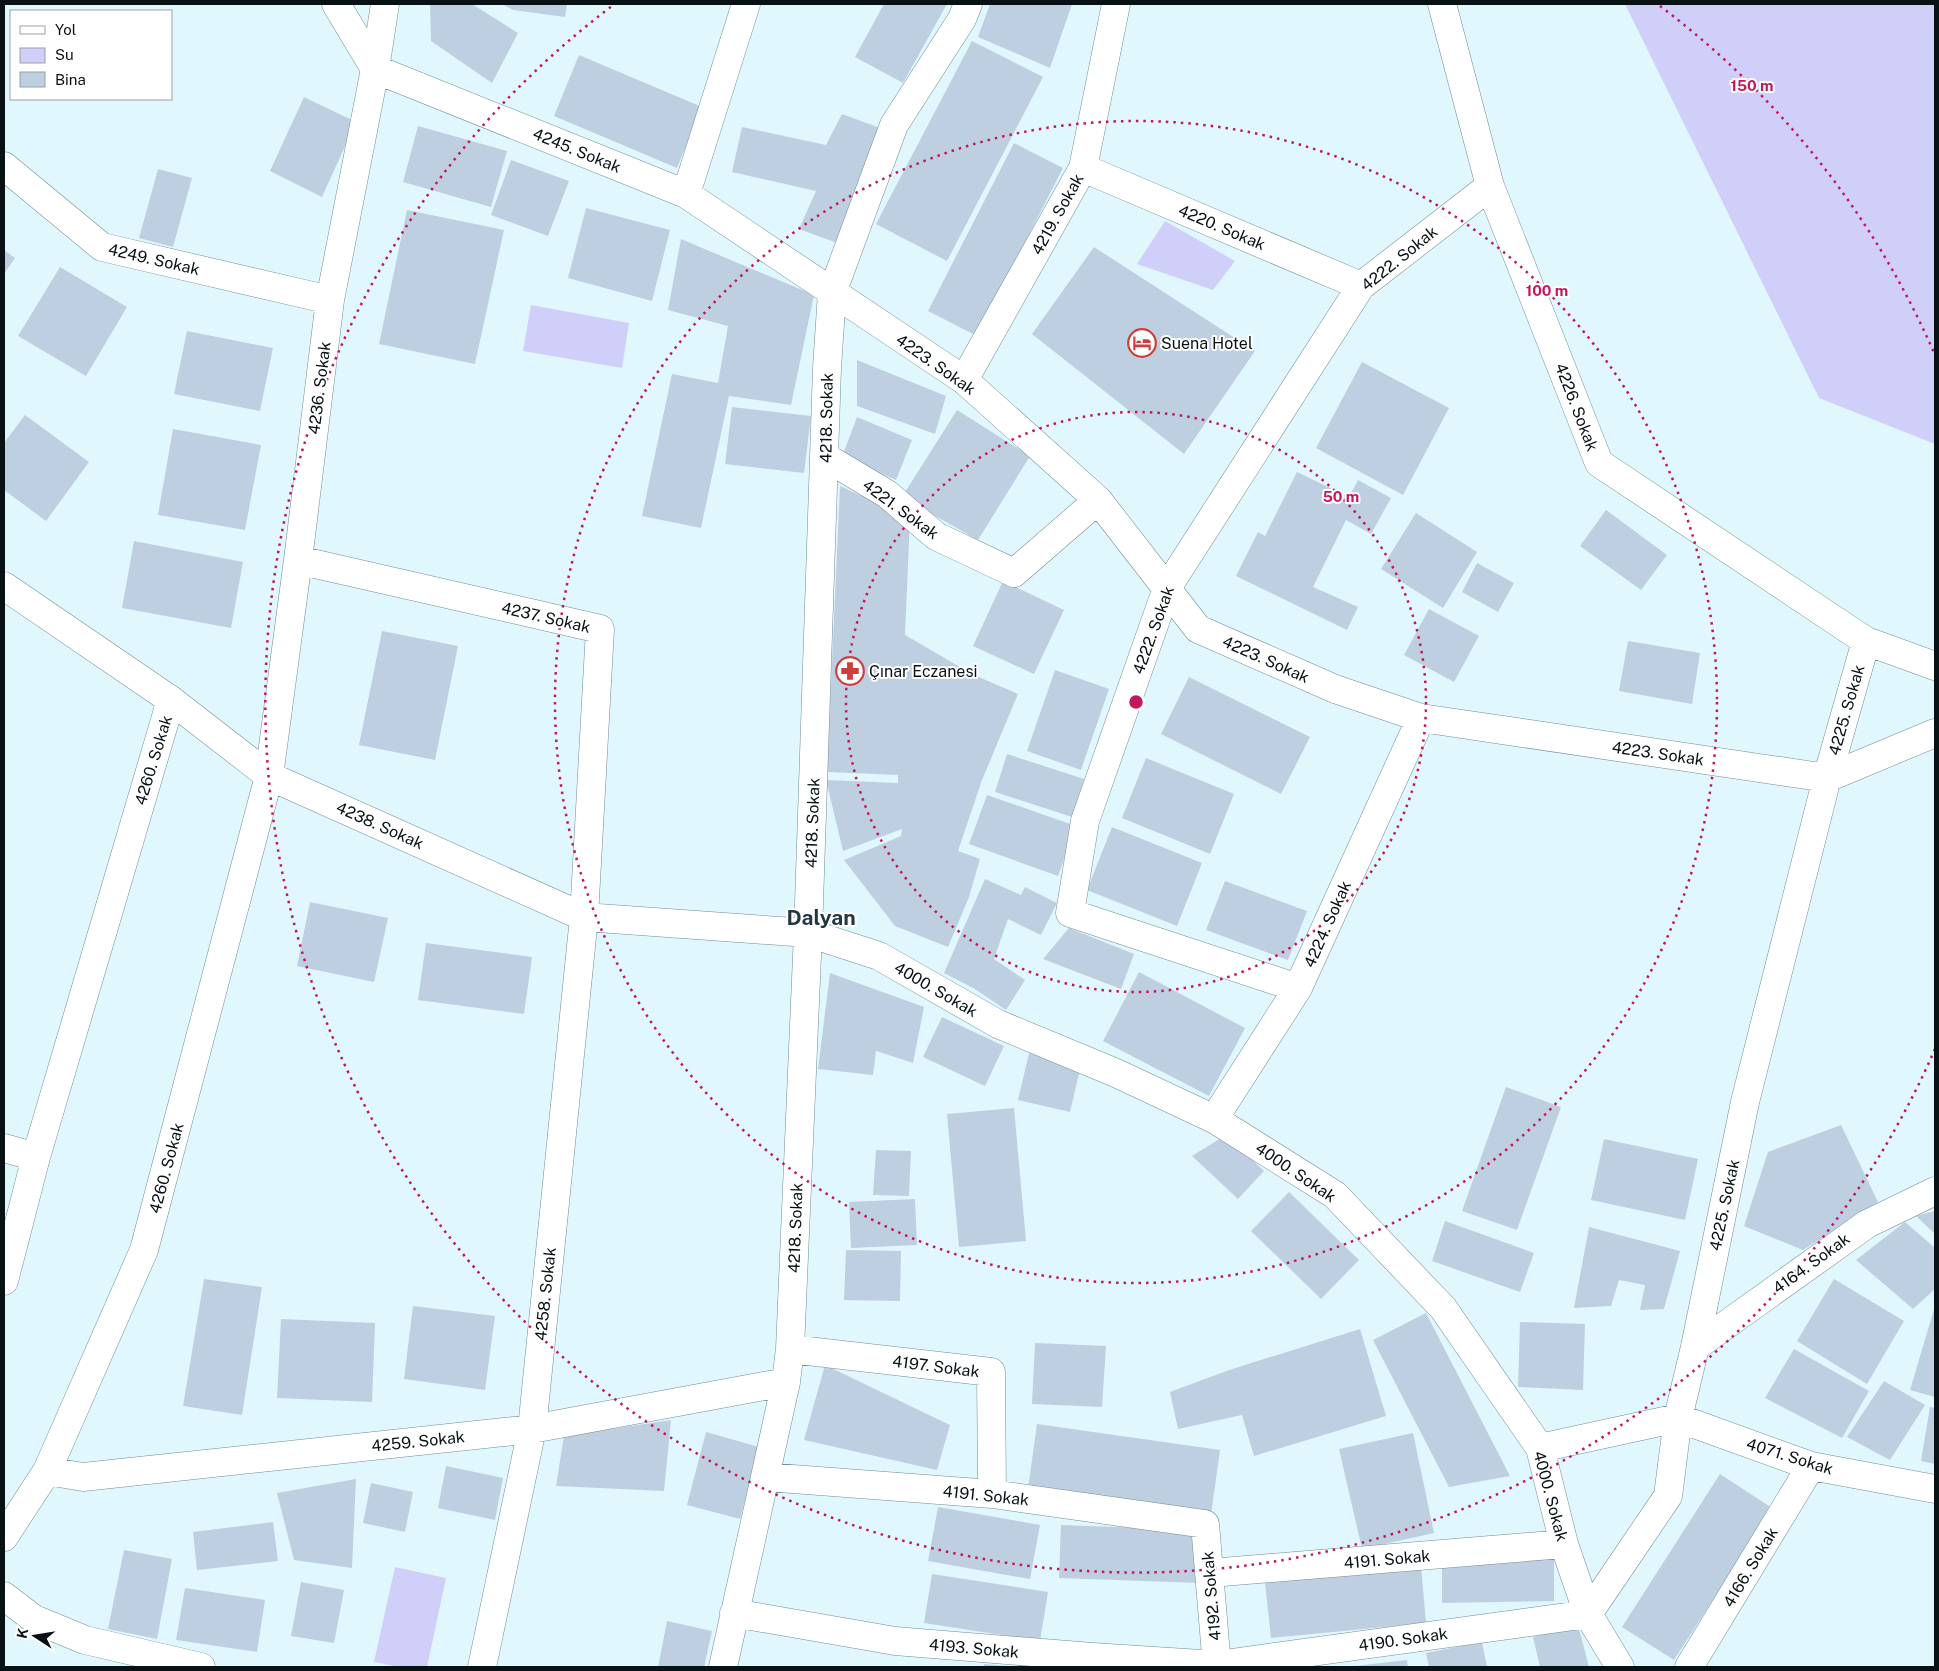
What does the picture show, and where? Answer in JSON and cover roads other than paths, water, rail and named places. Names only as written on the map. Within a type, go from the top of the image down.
[{"type":"street","points":[[336,4],[375,69]]},
{"type":"street","name":"4236. Sokak","points":[[269,776],[330,300],[375,69],[385,4]]},
{"type":"street","points":[[686,194],[746,4]]},
{"type":"street","name":"4218. Sokak","points":[[723,1667],[766,1477],[786,1382],[790,1349],[808,933],[827,368],[832,293],[894,125],[962,19],[968,4]]},
{"type":"street","name":"4219. Sokak","points":[[964,380],[1083,168],[1116,4]]},
{"type":"street","name":"4226. Sokak","points":[[1442,4],[1490,186],[1598,463],[1866,641],[1935,666]]},
{"type":"street","name":"4245. Sokak","points":[[375,69],[686,194],[832,293]]},
{"type":"street","name":"4249. Sokak","points":[[4,166],[102,247],[330,300]]},
{"type":"street","name":"4220. Sokak","points":[[1083,168],[1360,286]]},
{"type":"street","name":"4222. Sokak","points":[[1298,988],[1070,912],[1085,821],[1166,588],[1360,286],[1490,186]]},
{"type":"street","name":"4223. Sokak","points":[[832,293],[964,380],[1098,500],[1198,629],[1335,689],[1421,718],[1827,778]]},
{"type":"street","name":"4221. Sokak","points":[[825,457],[886,494],[936,536],[1014,573],[1098,500]]},
{"type":"street","name":"4237. Sokak","points":[[298,560],[600,629],[584,917]]},
{"type":"street","name":"4238. Sokak","points":[[4,586],[171,700],[269,776],[584,917],[808,933]]},
{"type":"street","name":"4225. Sokak","points":[[1588,1614],[1668,1496],[1678,1418],[1695,1347],[1745,1102],[1827,778],[1866,641]]},
{"type":"street","name":"4260. Sokak","points":[[4,1281],[36,1157],[171,700]]},
{"type":"street","name":"4224. Sokak","points":[[1214,1119],[1298,988],[1421,718]]},
{"type":"street","name":"4225. Sokak","points":[[1827,778],[1935,733]]},
{"type":"street","name":"4260. Sokak","points":[[4,1537],[48,1471],[144,1250],[269,776]]},
{"type":"street","name":"4258. Sokak","points":[[482,1667],[532,1429],[584,917]]},
{"type":"street","name":"4000. Sokak","points":[[808,933],[879,956],[998,1024],[1116,1073],[1214,1119],[1335,1195],[1443,1308],[1540,1448],[1564,1544],[1588,1614],[1620,1667]]},
{"type":"street","points":[[4,1148],[36,1157]]},
{"type":"street","name":"4164. Sokak","points":[[1695,1347],[1867,1224],[1935,1191]]},
{"type":"street","name":"4197. Sokak","points":[[790,1349],[991,1372],[992,1494]]},
{"type":"street","name":"4259. Sokak","points":[[48,1471],[83,1477],[532,1429],[786,1382]]},
{"type":"street","points":[[1540,1448],[1678,1418]]},
{"type":"street","name":"4071. Sokak","points":[[1678,1418],[1811,1466],[1935,1489]]},
{"type":"street","name":"4166. Sokak","points":[[1689,1667],[1811,1466]]},
{"type":"street","name":"4191. Sokak","points":[[766,1477],[992,1494],[1206,1524]]},
{"type":"street","name":"4192. Sokak","points":[[1206,1524],[1217,1666]]},
{"type":"street","name":"4191. Sokak","points":[[1210,1573],[1564,1544]]},
{"type":"street","points":[[4,1596],[34,1619],[85,1640],[201,1667]]},
{"type":"street","name":"4193. Sokak","points":[[734,1613],[895,1641],[1091,1662],[1217,1666]]},
{"type":"street","name":"4190. Sokak","points":[[1217,1666],[1588,1614]]},
{"type":"water","points":[[1625,4],[1935,4],[1935,444],[1819,398]]},
{"type":"water","points":[[1165,221],[1235,261],[1213,290],[1137,264]]},
{"type":"water","points":[[531,305],[629,323],[622,368],[523,351]]},
{"type":"water","points":[[395,1567],[446,1578],[427,1667],[399,1667],[374,1662]]},
{"type":"place","name":"Suena Hotel","points":[[1142,343]]},
{"type":"place","name":"Çınar Eczanesi","points":[[850,671]]},
{"type":"district","name":"Dalyan","points":[[821,918]]}]
